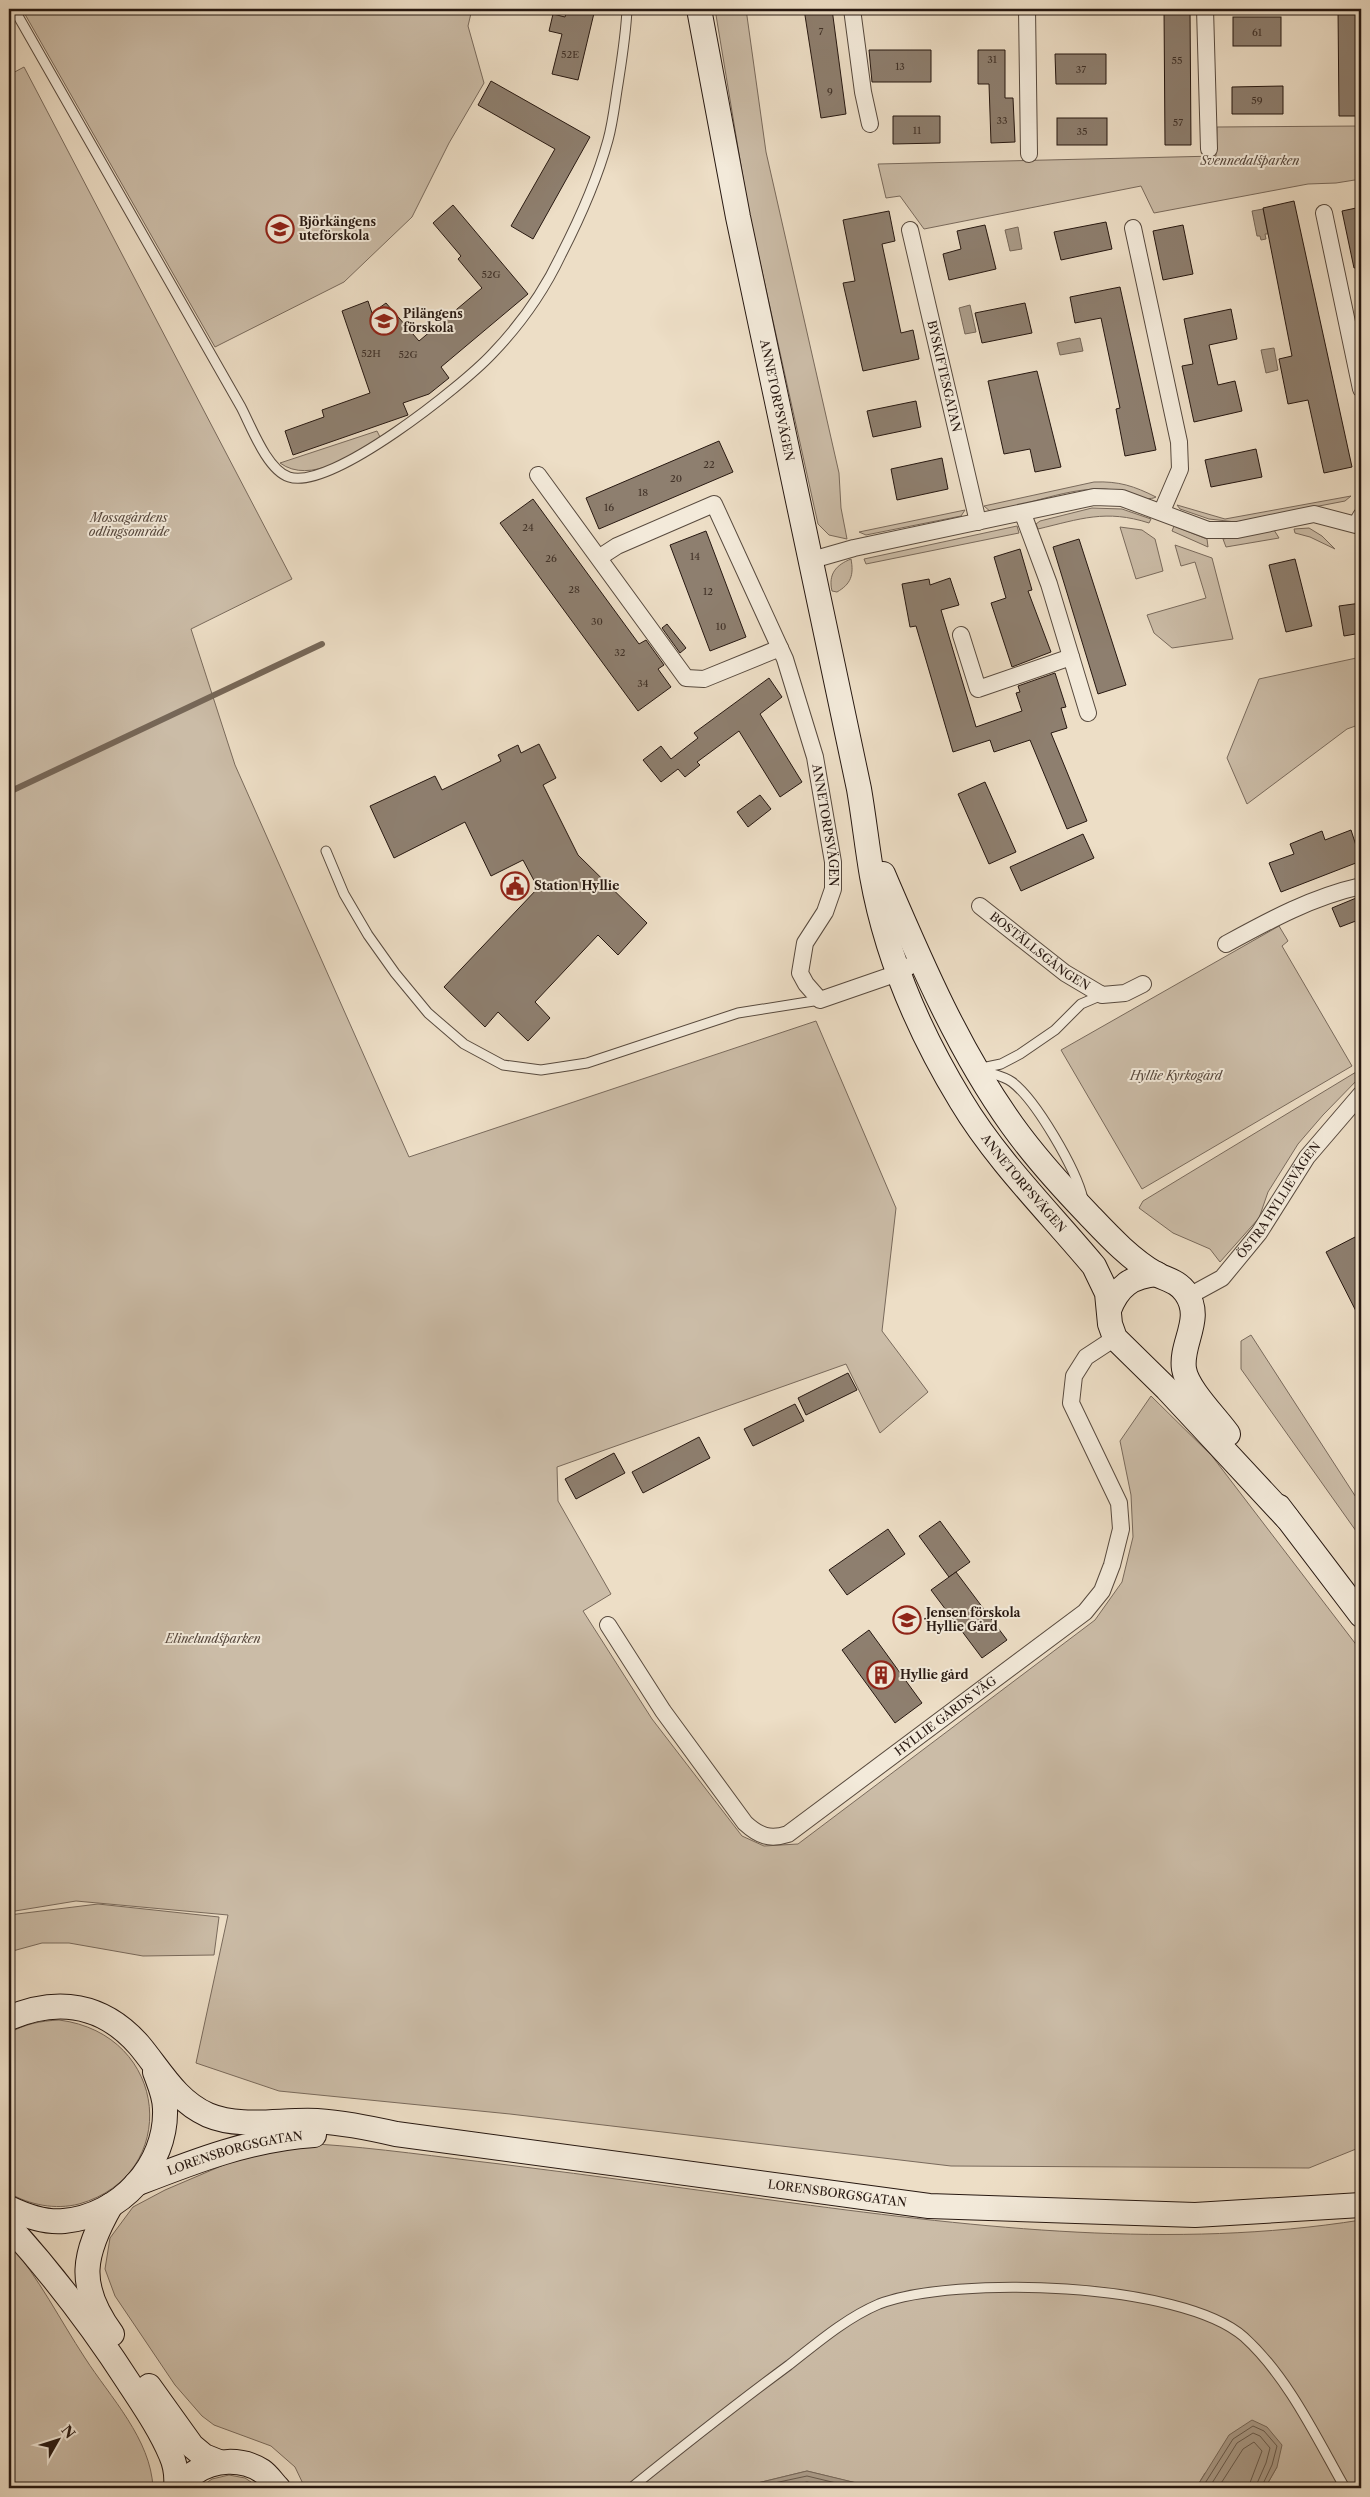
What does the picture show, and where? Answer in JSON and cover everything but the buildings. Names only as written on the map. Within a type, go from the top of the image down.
[{"type":"main road","name":"ANNETORPSVÄGEN","points":[[699,9],[738,218],[860,789],[883,872],[920,960],[949,1022],[1012,1126],[1087,1214],[1125,1251],[1156,1274],[1171,1279],[1188,1296]]},
{"type":"main road","name":"ANNETORPSVÄGEN","points":[[860,789],[872,877],[898,973],[916,1016],[961,1100],[1009,1166],[1094,1266],[1102,1280],[1109,1310],[1110,1324],[1115,1338]]},
{"type":"main road","points":[[1109,1310],[1114,1296],[1124,1284],[1142,1275],[1156,1274]]},
{"type":"main road","points":[[1188,1296],[1192,1306],[1194,1321],[1183,1356],[1184,1371],[1191,1385],[1287,1518],[1361,1615]]},
{"type":"main road","points":[[1135,1356],[1150,1359],[1164,1357],[1181,1347],[1190,1335]]},
{"type":"main road","points":[[1115,1338],[1123,1348],[1135,1356],[1287,1518]]},
{"type":"main road","name":"LORENSBORGSGATAN","points":[[9,2018],[41,2007],[63,2005],[105,2017],[123,2029],[140,2046],[153,2065],[187,2102],[207,2114],[227,2120],[316,2121],[396,2134],[929,2206],[1195,2215],[1361,2205]]},
{"type":"main road","name":"LORENSBORGSGATAN","points":[[9,2208],[42,2220],[64,2221],[94,2214],[112,2205],[136,2184],[149,2169],[159,2150],[164,2127],[165,2107],[153,2065]]},
{"type":"main road","name":"LORENSBORGSGATAN","points":[[136,2184],[204,2158],[266,2140],[337,2134],[396,2134]]},
{"type":"main road","name":"LORENSBORGSGATAN","points":[[1281,2210],[1361,2194]]},
{"type":"main road","points":[[112,2205],[97,2230],[88,2256],[87,2275],[91,2294],[102,2320],[192,2446],[204,2456],[219,2462]]},
{"type":"main road","points":[[9,2226],[66,2293],[110,2354],[151,2417],[172,2456],[177,2473],[176,2488]]},
{"type":"main road","points":[[182,2488],[194,2473],[219,2462],[230,2461],[254,2466],[264,2472],[278,2488]]},
{"type":"street","points":[[852,9],[863,92],[870,124]]},
{"type":"street","points":[[1027,9],[1029,154]]},
{"type":"street","points":[[1205,9],[1209,149]]},
{"type":"street","points":[[1324,213],[1361,389]]},
{"type":"street","points":[[1133,228],[1179,442],[1180,469],[1162,511]]},
{"type":"street","name":"BYSKIFTESGATAN","points":[[910,230],[978,522]]},
{"type":"street","points":[[538,475],[686,678],[704,679],[780,648]]},
{"type":"street","points":[[812,560],[854,548],[1094,498],[1122,498],[1162,511],[1208,530],[1237,530],[1314,514],[1356,525],[1361,516]]},
{"type":"street","name":"ANNETORPSVÄGEN","points":[[600,558],[617,546],[714,504],[780,648],[815,757],[833,862],[833,889],[825,912],[805,943],[801,955],[800,973],[806,984],[820,1000]]},
{"type":"street","points":[[1023,514],[1049,584],[1088,713]]},
{"type":"street","points":[[961,636],[978,688],[1071,657]]},
{"type":"street","points":[[1226,944],[1289,909],[1333,892],[1361,886]]},
{"type":"street","name":"BOSTÄLLSGÅNGEN","points":[[980,906],[1065,973],[1102,995]]},
{"type":"street","points":[[820,1000],[898,973],[920,960]]},
{"type":"street","points":[[1102,995],[1125,993],[1144,984]]},
{"type":"street","name":"ÖSTRA HYLLIEVÄGEN","points":[[1188,1296],[1222,1278],[1259,1233],[1307,1157],[1361,1094]]},
{"type":"street","name":"HYLLIE GÅRDS VÄG","points":[[608,1625],[663,1712],[745,1824],[765,1837],[777,1837],[788,1834],[1085,1612],[1102,1591],[1112,1565],[1120,1529],[1119,1503],[1071,1403],[1074,1376],[1086,1357],[1115,1338]]},
{"type":"lane","points":[[14,9],[241,407],[269,461],[289,477],[306,478],[338,466],[371,449],[442,399],[492,355],[524,316],[561,257],[596,178],[608,138],[626,34],[626,9]]},
{"type":"lane","points":[[326,851],[344,894],[368,936],[394,973],[428,1013],[464,1044],[503,1065],[541,1070],[587,1064],[738,1013],[820,1000]]},
{"type":"lane","points":[[977,1069],[1001,1064],[1020,1054],[1055,1030],[1081,1004],[1102,995]]},
{"type":"lane","points":[[631,2488],[731,2408],[844,2323],[880,2304],[932,2291],[989,2287],[1111,2293],[1173,2304],[1214,2318],[1243,2336],[1271,2366],[1306,2418],[1345,2488]]},
{"type":"green space","points":[[22,9],[472,9],[468,26],[484,83],[449,143],[412,217],[344,282],[215,347]]},
{"type":"green space","points":[[715,9],[746,9],[766,152],[839,473],[841,508],[847,539],[829,535],[818,524],[748,208]]},
{"type":"green space","points":[[24,67],[292,579],[191,629],[235,765],[409,1157],[816,1021],[896,1208],[882,1331],[928,1392],[880,1433],[846,1364],[557,1467],[558,1501],[611,1594],[583,1611],[652,1719],[742,1836],[764,1846],[798,1844],[1095,1620],[1122,1582],[1133,1537],[1131,1495],[1120,1441],[1151,1396],[1212,1456],[1361,1651],[1361,2147],[1309,2168],[951,2166],[510,2114],[279,2091],[196,2063],[228,1915],[76,1901],[9,1912],[9,75]]},
{"type":"green space","name":"Svennedalsparken","points":[[1361,126],[1361,179],[1336,183],[1308,184],[1154,213],[1141,186],[924,229],[900,196],[886,198],[878,164],[1216,156],[1217,127]]},
{"type":"green space","points":[[377,431],[380,437],[332,465],[305,471],[292,469],[280,463]]},
{"type":"green space","points":[[1094,482],[1111,482],[1126,485],[1156,497],[1146,498],[1105,489],[1092,489],[1048,497],[992,513],[984,506]]},
{"type":"green space","points":[[1351,496],[1345,501],[1236,522],[1209,519],[1180,509],[1177,505],[1225,519]]},
{"type":"green space","points":[[1092,508],[1122,509],[1151,519],[1149,523],[1119,517],[1093,517],[1038,529],[1036,524],[1040,521]]},
{"type":"green space","points":[[965,510],[961,516],[866,535],[859,532]]},
{"type":"green space","points":[[1017,526],[1019,533],[866,564],[864,559]]},
{"type":"green space","points":[[1174,526],[1207,539],[1208,547],[1172,531]]},
{"type":"green space","points":[[1120,527],[1142,530],[1155,539],[1163,571],[1136,579]]},
{"type":"green space","points":[[1309,528],[1322,536],[1335,549],[1310,537],[1295,533],[1294,529]]},
{"type":"green space","points":[[1274,530],[1279,538],[1226,547],[1223,539]]},
{"type":"green space","points":[[1175,545],[1212,558],[1233,639],[1172,648],[1154,633],[1147,615],[1206,598],[1195,562],[1181,566]]},
{"type":"green space","points":[[851,559],[852,574],[846,586],[837,592],[832,591],[831,580],[834,571],[841,564]]},
{"type":"green space","points":[[1361,657],[1361,724],[1347,729],[1247,804],[1227,758],[1259,679]]},
{"type":"green space","name":"Hyllie Kyrkogård","points":[[1279,926],[1288,941],[1282,946],[1352,1066],[1142,1189],[1061,1050]]},
{"type":"green space","points":[[1361,1069],[1361,1076],[1298,1144],[1268,1192],[1259,1218],[1220,1262],[1210,1249],[1173,1233],[1139,1208],[1143,1201]]},
{"type":"green space","points":[[1251,1335],[1361,1505],[1361,1538],[1241,1369],[1241,1341]]},
{"type":"green space","points":[[98,1904],[219,1917],[214,1955],[143,1956],[69,1943],[42,1943],[9,1952],[9,1915]]},
{"type":"green space","points":[[59,2020],[96,2031],[123,2051],[141,2077],[149,2106],[147,2137],[135,2165],[112,2188],[79,2204],[70,2206],[43,2205],[25,2201],[9,2193],[9,2033],[21,2027],[45,2021]]},
{"type":"green space","points":[[317,2144],[573,2173],[864,2212],[1006,2227],[1077,2232],[1219,2234],[1290,2229],[1361,2220],[1361,2488],[1265,2488],[1277,2467],[1205,2473],[1196,2488],[867,2488],[860,2484],[807,2471],[737,2488],[305,2488],[295,2467],[271,2446],[214,2425],[202,2416],[175,2385],[115,2296],[105,2269],[110,2238],[133,2207],[165,2190],[240,2158]]},
{"type":"green space","points":[[9,2243],[30,2270],[85,2358],[128,2419],[145,2452],[151,2470],[153,2488],[9,2488]]},
{"type":"green space","points":[[229,2475],[245,2478],[260,2488],[199,2488],[212,2479]]},
{"type":"water","points":[[1263,209],[1268,234],[1265,234],[1266,239],[1261,240],[1260,236],[1257,236],[1252,211]]},
{"type":"water","points":[[1018,227],[1022,249],[1010,251],[1005,230]]},
{"type":"water","points":[[970,305],[976,332],[965,334],[959,308]]},
{"type":"water","points":[[1080,338],[1083,351],[1060,355],[1057,343]]},
{"type":"water","points":[[1274,348],[1278,370],[1266,373],[1261,350]]},
{"type":"water","points":[[1252,2420],[1267,2427],[1282,2445],[1277,2467],[1265,2488],[1196,2488],[1229,2435]]},
{"type":"water","points":[[807,2471],[861,2484],[867,2488],[737,2488]]},
{"type":"waterway","points":[[9,792],[322,644]]},
{"type":"place","name":"Björkängens uteförskola","points":[[280,229]]},
{"type":"place","name":"Pilängens förskola","points":[[384,321]]},
{"type":"place","name":"Station Hyllie","points":[[515,886]]},
{"type":"place","name":"Jensen förskola Hyllie Gård","points":[[907,1620]]},
{"type":"place","name":"Hyllie gård","points":[[881,1675]]},
{"type":"park label","name":"Mossagårdens odlingsområde","points":[[129,525]]},
{"type":"park label","name":"Elinelundsparken","points":[[213,1639]]}]
